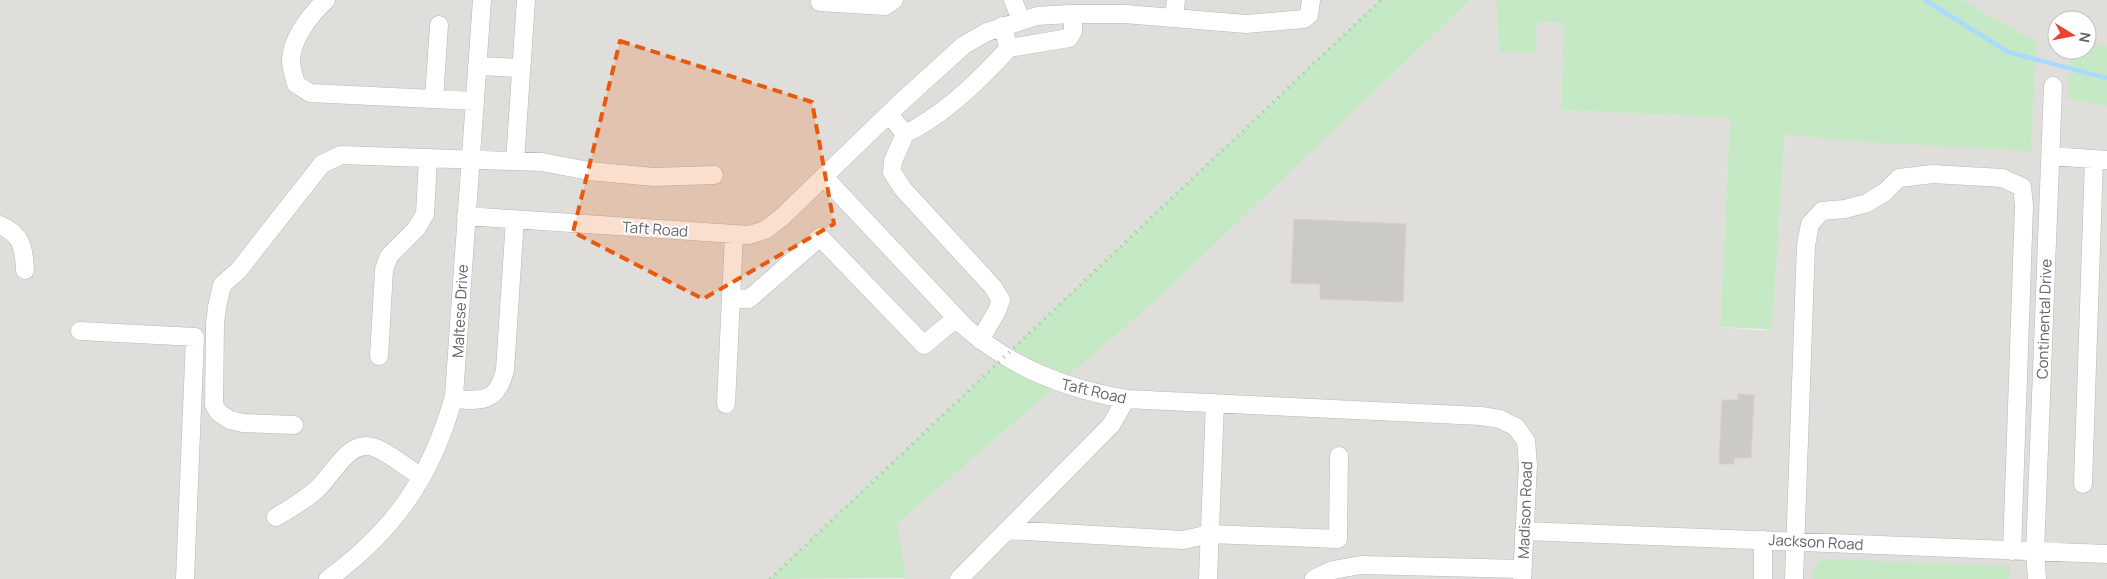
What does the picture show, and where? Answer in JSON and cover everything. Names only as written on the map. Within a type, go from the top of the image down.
[{"type":"street","points":[[326,0],[316,9],[296,39],[291,60],[296,84],[310,93],[474,101]]},
{"type":"street","name":"Maltese Drive","points":[[328,579],[349,564],[394,519],[431,462],[453,399],[482,0]]},
{"type":"street","points":[[515,161],[526,0]]},
{"type":"street","points":[[820,2],[885,6],[894,0]]},
{"type":"street","points":[[1013,0],[1021,20]]},
{"type":"street","points":[[1174,18],[1176,0]]},
{"type":"street","points":[[1310,7],[1325,0]]},
{"type":"street","name":"Taft Road","points":[[466,216],[749,235],[764,230],[782,217],[964,45],[987,32],[1037,16],[1125,14],[1246,24],[1304,19],[1310,7]]},
{"type":"street","points":[[980,340],[997,311],[1001,300],[993,287],[903,189],[892,172],[893,161],[905,134],[930,119],[968,87],[1009,48],[1069,38],[1072,31],[1073,14]]},
{"type":"street","points":[[434,99],[439,25]]},
{"type":"street","points":[[1002,26],[1009,48]]},
{"type":"street","points":[[477,66],[521,68]]},
{"type":"street","name":"Continental Drive","points":[[2037,579],[2035,552],[2053,86]]},
{"type":"street","points":[[889,114],[905,134]]},
{"type":"street","points":[[294,425],[243,423],[230,420],[218,413],[214,405],[215,324],[222,285],[238,271],[322,164],[341,155],[542,162],[590,170],[654,177],[714,175]]},
{"type":"street","points":[[2050,156],[2101,159],[2083,484]]},
{"type":"street","points":[[379,356],[384,270],[389,256],[416,229],[425,214],[428,158]]},
{"type":"street","points":[[1794,579],[1806,245],[1810,224],[1822,212],[1845,209],[1867,202],[1885,192],[1899,178],[1933,174],[2002,178],[2022,186],[2024,206],[2012,551]]},
{"type":"street","name":"Taft Road","points":[[824,177],[956,318],[980,340],[1004,356],[1043,377],[1072,387],[1126,399],[1445,414]]},
{"type":"street","points":[[453,399],[481,401],[494,394],[502,386],[505,370],[515,219]]},
{"type":"street","points":[[0,224],[13,232],[22,242],[25,270]]},
{"type":"street","points":[[726,404],[734,234]]},
{"type":"street","points":[[732,298],[749,299],[820,237],[924,345],[956,318]]},
{"type":"street","points":[[80,331],[195,337],[185,579]]},
{"type":"street","points":[[959,579],[1111,425],[1126,399]]},
{"type":"street","points":[[1208,579],[1215,403]]},
{"type":"street","name":"Madison Road","points":[[1445,414],[1500,419],[1516,427],[1526,441],[1528,465],[1522,574]]},
{"type":"street","points":[[276,517],[318,489],[347,455],[356,448],[366,446],[376,448],[422,478]]},
{"type":"street","points":[[1007,530],[1183,540],[1210,534],[1338,539],[1339,456]]},
{"type":"street","name":"Jackson Road","points":[[1524,531],[2107,554]]},
{"type":"street","points":[[1763,540],[1763,579]]},
{"type":"street","points":[[1314,579],[1333,570],[1361,565],[1522,574]]},
{"type":"highlighted area","points":[[620,41],[812,102],[834,224],[703,299],[573,232]]},
{"type":"shaded area","points":[[0,0],[1379,0],[768,579],[0,579]]},
{"type":"shaded area","points":[[1470,0],[1496,0],[1499,51],[1537,22],[1564,23],[1561,110],[1730,118],[1720,327],[1772,331],[1785,134],[2036,42],[1963,0],[2107,0],[2107,579],[903,579],[905,578],[897,524],[1161,296]]},
{"type":"green space","points":[[1379,0],[1470,0],[1161,296],[897,524],[906,578],[768,579]]},
{"type":"green space","points":[[1496,0],[1963,0],[2036,42],[2031,151],[1850,141],[1785,134],[1772,331],[1720,327],[1730,118],[1561,110],[1564,23],[1537,22],[1536,53],[1499,52]]},
{"type":"green space","points":[[2097,44],[2107,47],[2107,106],[2068,98],[2070,60],[2097,60]]},
{"type":"green space","points":[[1823,559],[2010,566],[2009,579],[1813,579],[1813,568]]},
{"type":"building","points":[[1294,219],[1406,224],[1403,302],[1320,299],[1320,284],[1291,283]]},
{"type":"building","points":[[1738,394],[1754,395],[1751,458],[1734,458],[1734,464],[1719,464],[1722,400],[1738,400]]},
{"type":"waterway","points":[[1925,0],[2008,52],[2107,78]]},
{"type":"railway","points":[[770,579],[1381,0]]}]
